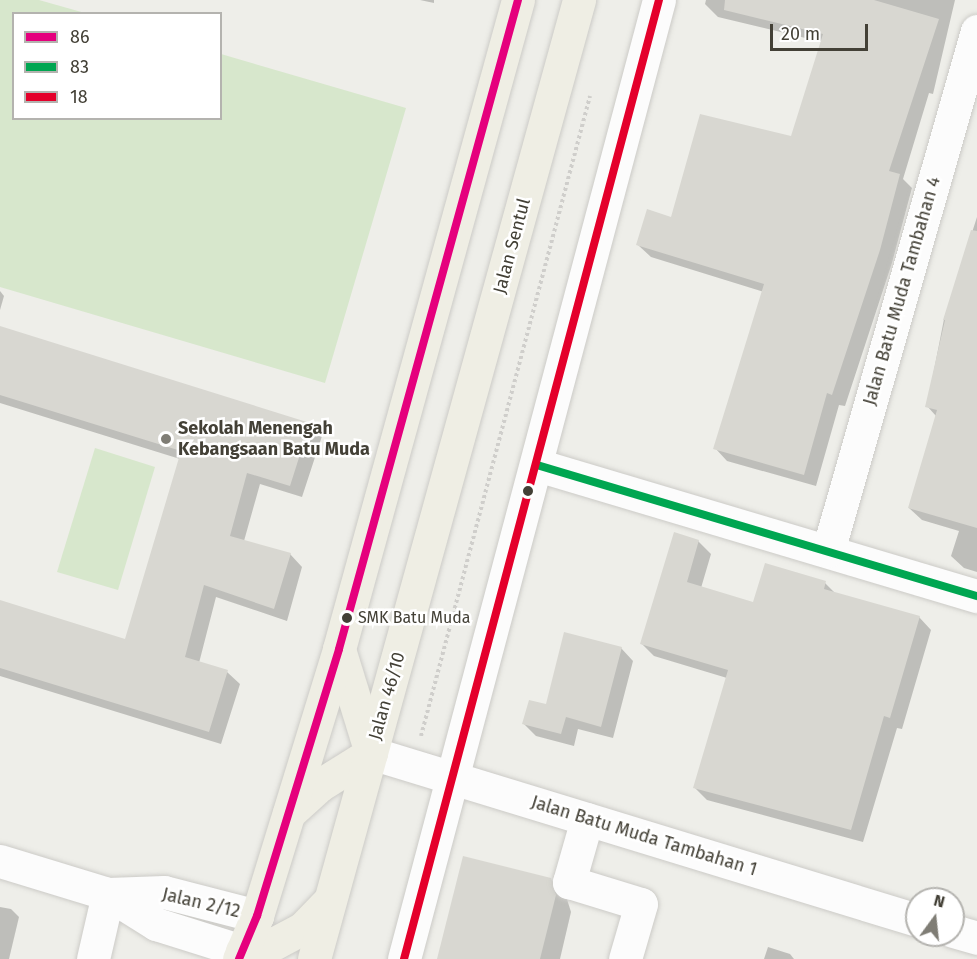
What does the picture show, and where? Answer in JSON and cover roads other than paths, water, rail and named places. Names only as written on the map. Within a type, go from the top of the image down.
[{"type":"main road","points":[[272,939],[289,813],[339,650],[518,0]]},
{"type":"main road","name":"Jalan Sentul","points":[[446,491],[579,0]]},
{"type":"main road","name":"Jalan 46/10","points":[[330,902],[370,753],[446,491]]},
{"type":"main road","points":[[289,813],[320,785],[370,753],[339,650]]},
{"type":"main road","points":[[241,955],[272,939],[303,928],[330,902]]},
{"type":"main road","points":[[314,959],[330,902]]},
{"type":"street","points":[[404,959],[659,0]]},
{"type":"street","name":"Jalan Batu Muda Tambahan 4","points":[[828,551],[977,32]]},
{"type":"street","points":[[537,465],[977,596]]},
{"type":"street","name":"Jalan Batu Muda Tambahan 1","points":[[370,753],[905,916]]},
{"type":"street","points":[[587,819],[569,882],[641,904],[625,959]]},
{"type":"street","name":"Jalan 2/12","points":[[0,861],[108,894],[156,924],[241,955]]},
{"type":"street","name":"Jalan 2/12","points":[[108,894],[164,892],[272,939]]},
{"type":"street","points":[[93,959],[108,894]]},
{"type":"place","name":"Sekolah Menengah Kebangsaan Batu Muda","points":[[166,439]]},
{"type":"place","name":"SMK Batu Muda","points":[[347,618]]}]
